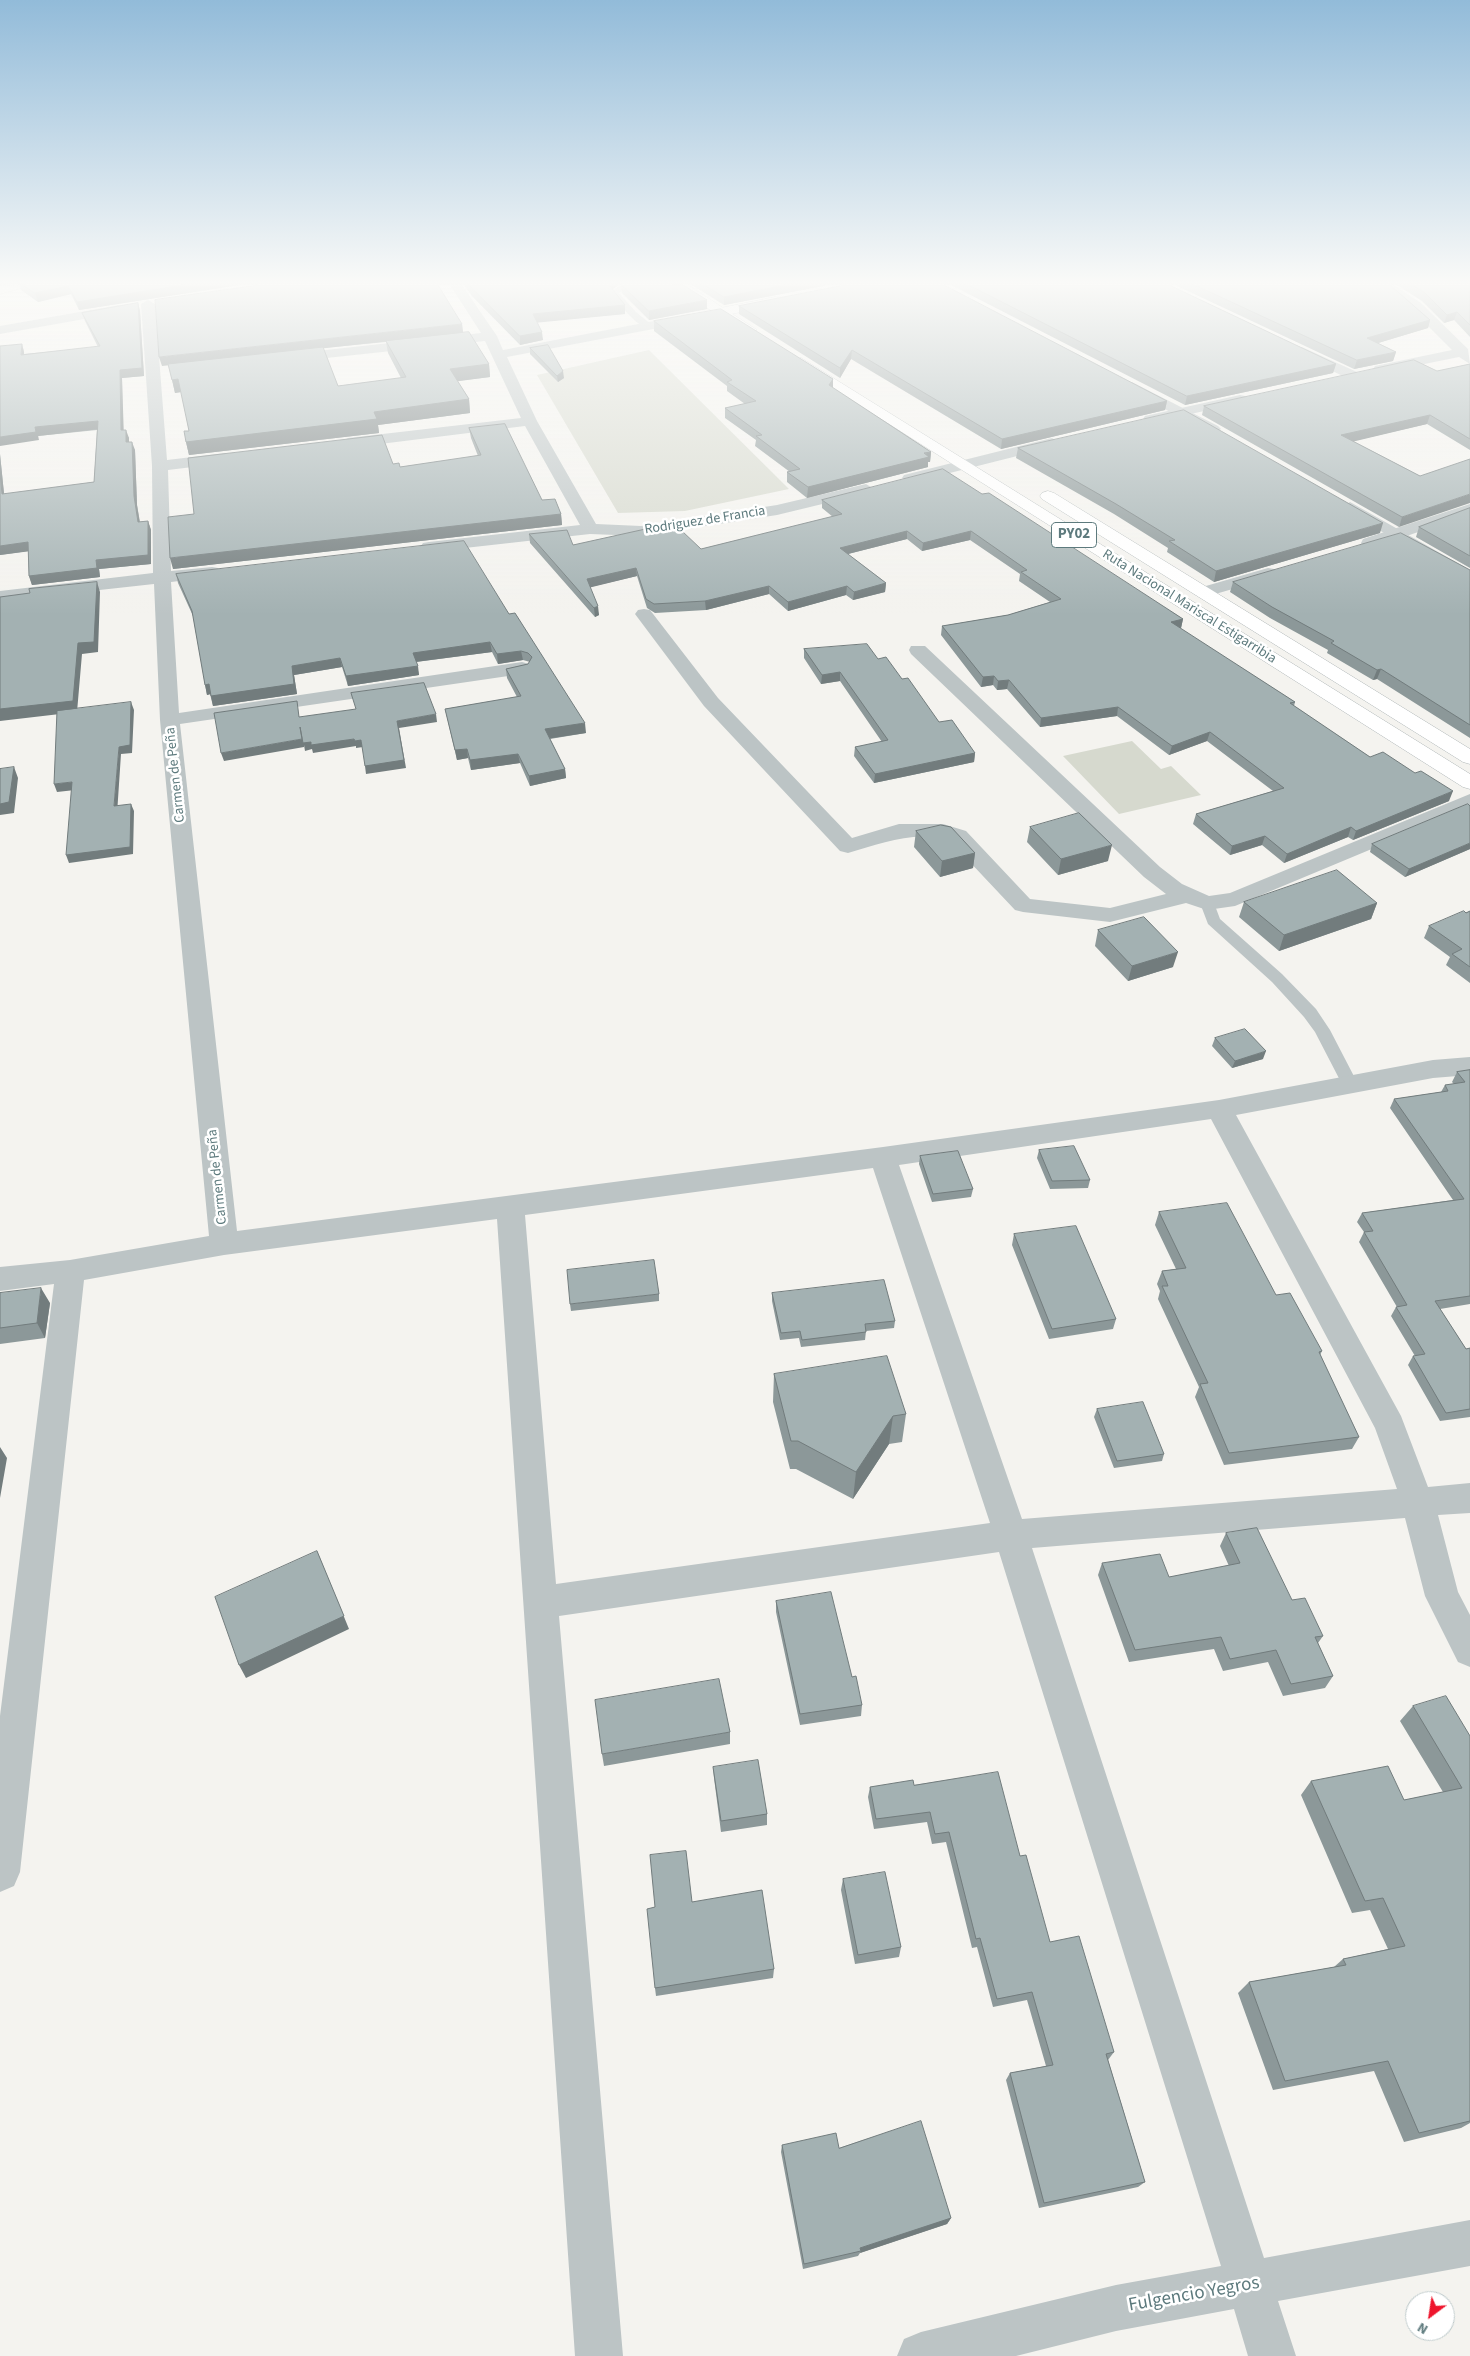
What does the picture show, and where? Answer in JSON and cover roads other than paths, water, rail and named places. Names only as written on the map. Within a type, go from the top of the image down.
[{"type":"main road","name":"Ruta Nacional Mariscal Estigarribia","points":[[853,395],[1470,784]]},
{"type":"main road","points":[[970,448],[1012,474]]},
{"type":"main road","name":"Ruta Nacional Mariscal Estigarribia","points":[[1037,489],[1470,758]]},
{"type":"street","name":"Carmen de Peña","points":[[158,395],[162,577],[170,720],[224,1244]]},
{"type":"street","points":[[517,395],[590,529]]},
{"type":"street","points":[[1149,395],[1223,435]]},
{"type":"street","points":[[1135,422],[1257,395]]},
{"type":"street","points":[[335,445],[530,421]]},
{"type":"street","name":"Rodriguez de Francia","points":[[415,549],[590,529],[641,531],[777,510],[1070,438]]},
{"type":"street","points":[[160,466],[238,457]]},
{"type":"street","points":[[1340,501],[1470,577]]},
{"type":"street","points":[[1352,548],[1399,534],[1470,508]]},
{"type":"street","points":[[1205,592],[1288,568]]},
{"type":"street","points":[[0,596],[230,570]]},
{"type":"street","points":[[644,614],[711,702],[848,846],[899,831],[943,831],[958,836],[1023,905],[1110,916],[1198,899],[1235,899],[1470,800]]},
{"type":"street","points":[[918,650],[1152,872],[1174,889],[1198,899]]},
{"type":"street","points":[[170,720],[522,668]]},
{"type":"street","points":[[0,1279],[70,1271],[224,1244],[510,1208],[1219,1109],[1432,1069],[1470,1066]]},
{"type":"street","points":[[1219,1109],[1390,1426],[1418,1503],[1442,1596],[1470,1650]]},
{"type":"street","points":[[883,1157],[1011,1535],[1248,2286],[1272,2356]]},
{"type":"street","points":[[510,1208],[543,1602],[599,2356]]},
{"type":"street","points":[[0,1872],[70,1271]]},
{"type":"street","points":[[543,1602],[1011,1535],[1470,1498]]},
{"type":"street","name":"Fulgencio Yegros","points":[[920,2356],[1116,2308],[1248,2286],[1470,2243]]},
{"type":"lane","points":[[1198,899],[1213,921],[1277,978],[1310,1013],[1322,1030],[1350,1084]]}]
